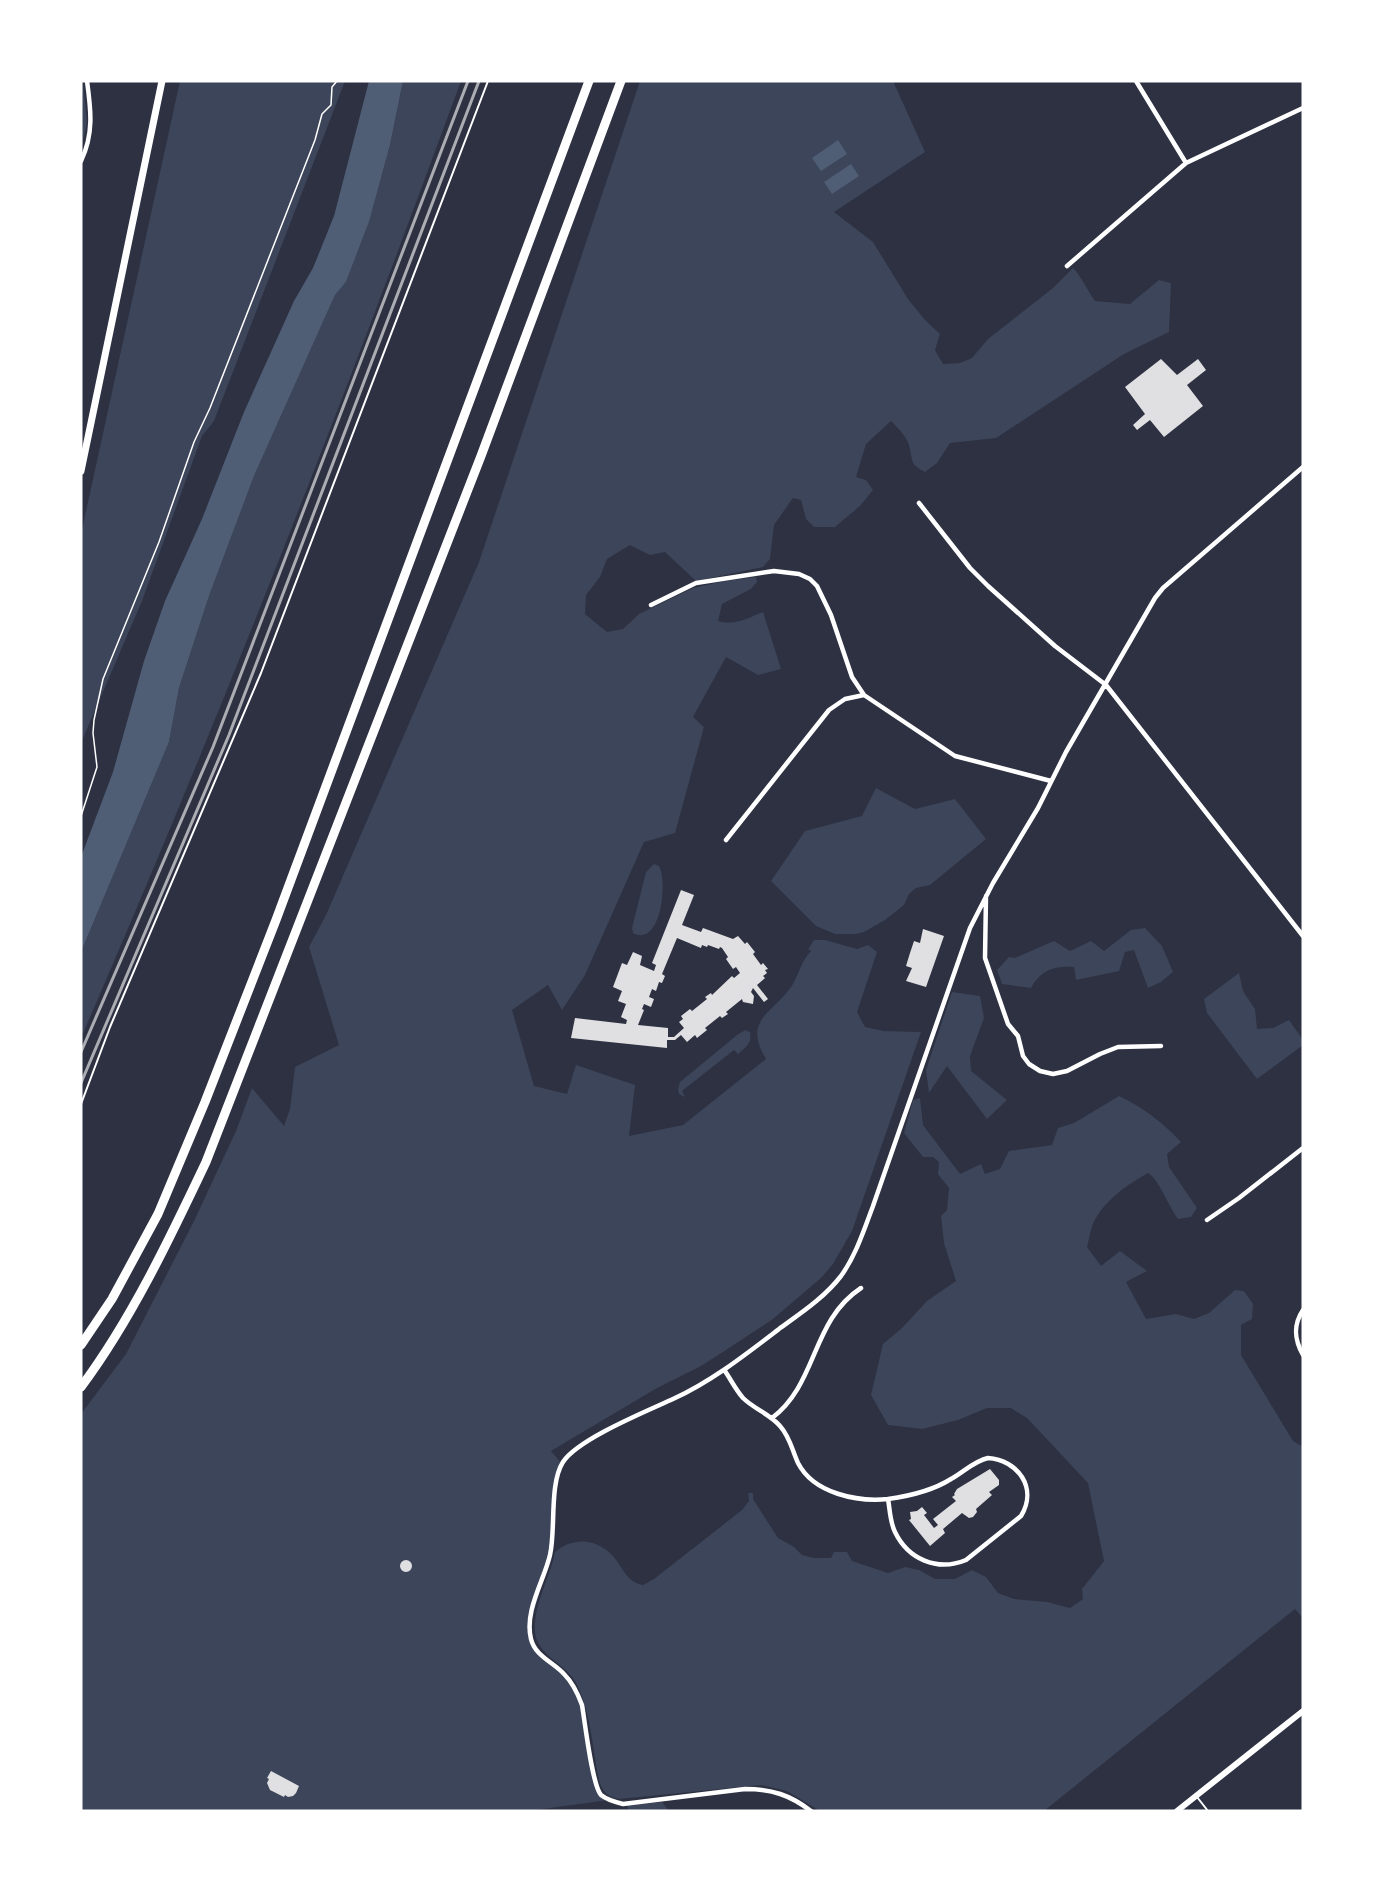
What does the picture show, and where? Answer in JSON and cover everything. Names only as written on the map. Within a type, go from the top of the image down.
[{"type":"highway","points":[[81,1345],[112,1299],[158,1214],[205,1102],[276,920],[589,81]]},
{"type":"highway","points":[[81,1387],[129,1313],[166,1245],[206,1162],[481,456],[621,81]]},
{"type":"main road","points":[[81,471],[162,81]]},
{"type":"street","points":[[81,161],[88,146],[92,117],[87,81]]},
{"type":"street","points":[[1136,81],[1186,163]]},
{"type":"street","points":[[1067,266],[1186,163],[1303,108]]},
{"type":"street","points":[[811,1811],[786,1795],[761,1789],[623,1804],[599,1794],[594,1777],[584,1713],[578,1695],[565,1675],[536,1651],[530,1635],[533,1608],[552,1547],[555,1489],[562,1464],[575,1450],[635,1415],[674,1398],[725,1371],[828,1292],[842,1274],[857,1248],[909,1107],[966,939],[986,894],[1038,808],[1155,598],[1163,588],[1303,467]]},
{"type":"street","points":[[919,503],[970,568],[988,586],[1070,658],[1106,685],[1303,936]]},
{"type":"street","points":[[651,605],[696,583],[774,571],[799,574],[810,579],[817,586],[831,615],[852,677],[864,695],[955,756],[1051,781]]},
{"type":"street","points":[[726,840],[830,710],[845,699],[864,695]]},
{"type":"street","points":[[986,894],[985,958],[1008,1024],[1018,1036],[1023,1056],[1029,1064],[1040,1071],[1053,1074],[1067,1071],[1118,1047],[1161,1046]]},
{"type":"street","points":[[1207,1220],[1303,1148]]},
{"type":"street","points":[[772,1418],[784,1409],[795,1394],[835,1311],[850,1295],[861,1288]]},
{"type":"street","points":[[1303,1310],[1295,1328],[1298,1346],[1303,1355]]},
{"type":"street","points":[[725,1371],[744,1398],[772,1418],[786,1433],[800,1467],[815,1482],[830,1490],[856,1499],[888,1499],[927,1490],[941,1484],[976,1461],[988,1458],[1005,1461],[1017,1470],[1024,1481],[1028,1500],[1019,1518],[966,1560],[945,1566],[926,1562],[907,1549],[894,1530],[888,1499]]},
{"type":"street","points":[[1178,1811],[1303,1711]]},
{"type":"lane","points":[[81,1104],[114,1017],[261,673],[488,81]]},
{"type":"lane","points":[[1197,1797],[1208,1811]]},
{"type":"path","points":[[81,816],[97,767],[93,726],[104,679],[159,542],[194,441],[210,408],[315,140],[322,114],[331,105],[332,87],[337,81]]},
{"type":"shaded area","points":[[81,81],[87,122],[81,150]]},
{"type":"shaded area","points":[[180,81],[345,81],[214,421],[202,436],[142,601],[81,743],[81,534]]},
{"type":"shaded area","points":[[369,81],[403,81],[390,145],[369,222],[346,282],[335,295],[254,476],[209,596],[179,688],[169,742],[81,952],[81,857],[113,772],[144,661],[165,601],[202,519],[244,412],[294,301],[313,268],[334,216]]},
{"type":"shaded area","points":[[403,81],[461,81],[278,562],[182,801],[81,1038],[81,952],[169,742],[179,688],[209,596],[254,476],[335,295],[346,282],[369,222],[390,145]]},
{"type":"shaded area","points":[[640,81],[893,81],[925,152],[834,212],[873,242],[908,299],[940,334],[935,350],[943,364],[960,363],[972,358],[988,339],[1053,288],[1073,268],[1095,301],[1130,304],[1159,280],[1171,283],[1169,332],[1124,354],[996,438],[950,443],[937,463],[925,472],[914,464],[906,439],[891,421],[866,444],[856,477],[866,480],[873,490],[860,506],[835,527],[814,527],[806,519],[801,500],[793,498],[774,525],[770,559],[763,567],[696,581],[665,552],[650,555],[630,545],[607,559],[600,577],[586,595],[585,614],[607,632],[623,629],[639,614],[693,588],[756,577],[757,582],[751,589],[722,604],[718,621],[736,622],[763,612],[781,669],[758,675],[726,657],[693,717],[704,727],[675,833],[644,842],[585,975],[562,1010],[548,985],[512,1010],[534,1086],[567,1094],[576,1065],[635,1085],[629,1136],[683,1125],[766,1059],[759,1045],[757,1034],[759,1025],[793,984],[811,951],[808,949],[814,940],[825,940],[857,949],[868,945],[877,952],[857,1012],[865,1027],[884,1031],[921,1032],[852,1231],[833,1264],[821,1278],[773,1319],[723,1352],[551,1451],[562,1464],[555,1489],[552,1547],[530,1627],[532,1643],[555,1666],[578,1695],[599,1794],[609,1800],[528,1811],[81,1811],[81,1414],[126,1354],[194,1221],[236,1131],[252,1088],[284,1126],[290,1109],[295,1067],[339,1045],[309,947],[326,915],[479,562]]},
{"type":"shaded area","points":[[838,140],[847,154],[821,171],[812,158]]},
{"type":"shaded area","points":[[851,164],[859,176],[832,194],[824,182]]},
{"type":"shaded area","points":[[876,788],[915,809],[955,799],[986,839],[930,885],[916,888],[909,894],[904,905],[885,920],[864,932],[835,934],[816,926],[771,881],[805,831],[862,816]]},
{"type":"shaded area","points":[[654,864],[659,866],[662,874],[660,911],[650,931],[643,935],[633,933],[632,928],[646,872]]},
{"type":"shaded area","points":[[1145,928],[1162,946],[1173,972],[1161,982],[1148,988],[1134,950],[1125,952],[1119,971],[1076,980],[1074,967],[1054,968],[1039,977],[1031,988],[1002,984],[997,970],[1009,957],[1015,958],[1054,941],[1070,951],[1091,941],[1104,951],[1131,930]]},
{"type":"shaded area","points":[[1239,973],[1243,991],[1255,1009],[1257,1029],[1273,1028],[1289,1020],[1303,1040],[1303,1045],[1257,1079],[1207,1013],[1204,999]]},
{"type":"shaded area","points":[[952,992],[980,996],[984,1018],[970,1056],[971,1071],[1007,1100],[987,1119],[947,1066],[929,1093],[926,1070]]},
{"type":"shaded area","points":[[745,1030],[750,1032],[746,1047],[738,1054],[734,1050],[682,1091],[685,1097],[679,1094],[680,1082]]},
{"type":"shaded area","points":[[1119,1096],[1152,1116],[1181,1142],[1167,1154],[1169,1167],[1197,1208],[1191,1217],[1178,1219],[1156,1181],[1148,1173],[1124,1188],[1103,1208],[1093,1224],[1087,1247],[1101,1266],[1120,1251],[1147,1271],[1126,1282],[1146,1319],[1176,1314],[1194,1319],[1209,1313],[1235,1290],[1244,1291],[1253,1304],[1252,1319],[1241,1325],[1241,1355],[1293,1441],[1303,1447],[1303,1618],[1295,1609],[1044,1811],[820,1811],[787,1791],[761,1785],[619,1799],[608,1795],[599,1780],[588,1717],[580,1692],[570,1675],[541,1647],[535,1632],[539,1602],[555,1552],[568,1544],[590,1542],[603,1548],[614,1557],[632,1580],[643,1585],[654,1579],[742,1510],[749,1501],[748,1493],[753,1493],[753,1499],[778,1538],[794,1547],[802,1555],[831,1558],[834,1552],[847,1552],[852,1561],[888,1573],[905,1567],[919,1570],[935,1579],[955,1579],[972,1570],[986,1577],[998,1593],[1014,1599],[1047,1602],[1070,1608],[1083,1599],[1082,1589],[1104,1561],[1088,1483],[1027,1418],[1011,1408],[987,1408],[958,1420],[922,1429],[888,1425],[871,1395],[883,1344],[902,1328],[927,1301],[956,1281],[944,1243],[941,1216],[947,1210],[949,1188],[938,1174],[939,1162],[933,1157],[923,1157],[904,1133],[913,1100],[920,1098],[923,1125],[960,1174],[981,1164],[985,1174],[1000,1169],[1009,1151],[1052,1145],[1058,1128],[1074,1123]]},
{"type":"shaded area","points":[[662,1802],[669,1811],[628,1811],[627,1805]]},
{"type":"building","points":[[1161,359],[1177,375],[1198,359],[1206,370],[1187,385],[1203,406],[1164,437],[1150,420],[1137,430],[1133,425],[1145,414],[1125,387]]},
{"type":"building","points":[[681,890],[694,895],[682,925],[701,932],[703,928],[733,939],[738,936],[745,944],[747,942],[761,965],[763,963],[768,969],[765,970],[767,973],[763,976],[765,978],[757,985],[768,999],[764,1002],[753,988],[751,992],[754,996],[753,1004],[743,1002],[742,999],[726,1012],[728,1014],[722,1018],[720,1016],[705,1028],[707,1030],[697,1038],[695,1035],[687,1042],[681,1035],[675,1040],[667,1040],[667,1048],[571,1038],[575,1018],[626,1024],[627,1020],[621,1017],[626,1004],[618,1001],[622,991],[613,987],[622,963],[627,965],[633,952],[642,956],[640,965],[654,971],[656,965],[652,963]],"holes":[[[677,938],[701,948],[702,945],[722,948],[733,969],[736,967],[740,973],[734,978],[732,976],[712,995],[711,993],[705,997],[707,999],[692,1011],[690,1009],[681,1016],[683,1019],[679,1022],[684,1028],[674,1037],[668,1037],[668,1028],[638,1025],[644,1004],[651,1007],[654,999],[649,997],[652,989],[656,991],[659,982],[662,983],[665,976],[662,974]]]},
{"type":"building","points":[[923,929],[944,936],[926,987],[906,981],[912,968],[906,966],[910,953],[914,941],[920,943]]},
{"type":"building","points":[[990,1469],[999,1480],[999,1485],[989,1492],[992,1495],[976,1509],[977,1512],[973,1517],[969,1518],[962,1513],[943,1529],[945,1533],[930,1546],[909,1520],[911,1519],[910,1512],[922,1507],[927,1513],[924,1515],[934,1528],[938,1525],[933,1519],[956,1501],[952,1497],[957,1489]]},
{"type":"building","points":[[408,1560],[411,1561],[411,1571],[404,1572],[401,1571],[400,1564],[401,1561]]},
{"type":"building","points":[[271,1771],[299,1786],[293,1796],[285,1795],[284,1797],[270,1790],[267,1778]]},
{"type":"railway","points":[[81,1052],[213,747],[468,81]]},
{"type":"railway","points":[[81,1083],[229,735],[479,81]]}]
